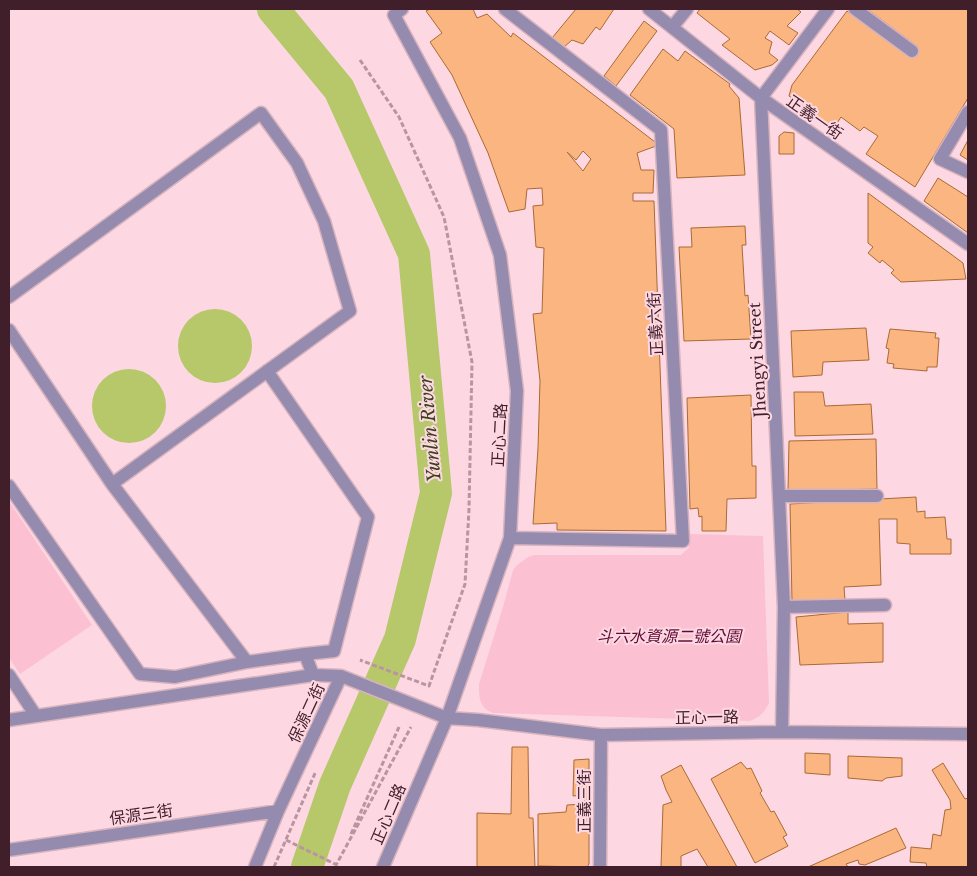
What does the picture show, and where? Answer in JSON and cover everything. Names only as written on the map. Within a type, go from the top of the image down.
[{"type":"street","name":"正心二路","points":[[383,867],[444,717],[510,538],[517,392],[500,255],[460,138],[394,15],[402,9]]},
{"type":"street","name":"正義六街","points":[[505,9],[661,130],[683,541],[510,538]]},
{"type":"street","name":"正義一街","points":[[649,9],[673,26],[761,98],[968,244]]},
{"type":"street","points":[[673,26],[687,9]]},
{"type":"street","points":[[761,98],[828,9]]},
{"type":"street","points":[[855,9],[912,51]]},
{"type":"street","name":"Jhengyi Street","points":[[761,98],[784,607],[782,732]]},
{"type":"street","points":[[968,112],[940,159],[968,172]]},
{"type":"street","points":[[9,297],[261,113],[296,163],[324,221],[350,311],[112,484]]},
{"type":"street","points":[[9,330],[112,484],[247,662]]},
{"type":"street","points":[[9,486],[140,674],[176,678],[247,662],[334,651],[368,517],[267,371]]},
{"type":"street","points":[[779,496],[877,496]]},
{"type":"street","points":[[784,607],[885,605]]},
{"type":"street","points":[[306,654],[313,675]]},
{"type":"street","points":[[9,675],[36,716]]},
{"type":"street","points":[[9,720],[313,675],[347,678],[444,717]]},
{"type":"street","name":"保源二街","points":[[255,867],[278,811],[347,678]]},
{"type":"street","name":"正心一路","points":[[444,717],[600,735],[782,732],[968,734]]},
{"type":"street","name":"正義三街","points":[[600,735],[600,867]]},
{"type":"street","name":"保源三街","points":[[9,850],[278,811]]},
{"type":"path","points":[[360,60],[399,117],[444,217],[472,362],[469,509],[465,584],[429,686],[360,660]]},
{"type":"path","points":[[336,866],[399,727]]},
{"type":"path","points":[[336,866],[411,727]]},
{"type":"path","points":[[274,867],[316,770]]},
{"type":"path","points":[[286,841],[336,866]]},
{"type":"green space","points":[[9,501],[92,625],[20,674],[9,658]]},
{"type":"green space","name":"斗六水資源二號公園","points":[[690,534],[763,536],[769,703],[761,714],[750,721],[493,713],[482,705],[479,684],[513,570],[517,565],[534,555],[681,555],[689,547]]},
{"type":"shaded area","points":[[215,309],[229,312],[241,320],[249,332],[252,346],[249,360],[241,372],[229,380],[215,383],[201,380],[189,372],[181,360],[178,346],[181,332],[189,320],[201,312]]},
{"type":"shaded area","points":[[129,369],[143,372],[155,380],[163,392],[166,406],[163,420],[155,432],[143,440],[129,443],[115,440],[103,432],[95,420],[92,406],[95,392],[103,380],[115,372]]},
{"type":"building","points":[[430,9],[473,9],[477,18],[487,14],[511,37],[513,33],[655,142],[656,146],[637,153],[641,170],[654,170],[653,193],[633,193],[633,201],[654,201],[666,531],[557,530],[557,523],[533,524],[540,381],[533,314],[542,313],[544,248],[536,247],[533,206],[543,205],[542,188],[527,189],[525,209],[509,212],[488,153],[452,75],[430,42],[442,33],[426,11]],"holes":[[[583,151],[591,159],[583,171],[567,152],[576,160]]]},
{"type":"building","points":[[576,9],[614,9],[600,30],[596,27],[583,44],[572,40],[564,47],[552,38]]},
{"type":"building","points":[[700,9],[797,9],[801,12],[787,26],[798,33],[789,45],[770,31],[765,38],[772,42],[769,53],[778,60],[772,65],[755,70],[722,45],[730,39],[697,13]]},
{"type":"building","points":[[867,9],[968,9],[968,98],[915,187],[866,154],[878,136],[864,127],[860,131],[841,117],[834,128],[789,96],[792,85],[847,11],[910,56],[918,47]]},
{"type":"building","points":[[644,21],[657,31],[616,86],[604,76]]},
{"type":"building","points":[[663,49],[678,61],[685,51],[730,84],[729,86],[739,98],[745,175],[677,178],[674,129],[630,95]]},
{"type":"building","points":[[784,132],[794,133],[794,154],[779,154],[779,136]]},
{"type":"building","points":[[968,140],[968,160],[960,155]]},
{"type":"building","points":[[938,178],[968,197],[968,233],[924,201]]},
{"type":"building","points":[[868,193],[963,263],[966,279],[901,282],[891,273],[894,270],[882,260],[880,263],[868,253],[873,247],[868,243]]},
{"type":"building","points":[[745,226],[746,245],[742,245],[745,296],[748,295],[751,339],[684,341],[679,247],[692,247],[691,228]]},
{"type":"building","points":[[866,328],[869,360],[823,362],[822,375],[793,377],[791,331]]},
{"type":"building","points":[[890,329],[936,333],[935,338],[939,338],[937,367],[927,367],[927,371],[893,368],[894,364],[887,363],[889,349],[886,348]]},
{"type":"building","points":[[794,392],[823,392],[825,406],[871,404],[873,434],[795,436]]},
{"type":"building","points":[[751,395],[752,466],[756,466],[756,498],[727,499],[726,531],[702,531],[702,516],[699,517],[698,508],[690,509],[687,398]]},
{"type":"building","points":[[876,439],[877,489],[788,491],[789,441]]},
{"type":"building","points":[[916,497],[917,512],[925,511],[925,518],[945,517],[947,539],[951,539],[951,554],[910,554],[910,544],[897,543],[897,519],[879,519],[881,585],[844,587],[845,600],[792,601],[790,504]]},
{"type":"building","points":[[848,612],[848,624],[883,623],[883,662],[800,665],[796,617]]},
{"type":"building","points":[[512,747],[528,747],[529,818],[533,818],[535,867],[477,867],[477,813],[511,814]]},
{"type":"building","points":[[805,753],[830,754],[830,775],[805,773]]},
{"type":"building","points":[[848,756],[902,758],[902,776],[886,778],[882,781],[848,778]]},
{"type":"building","points":[[589,759],[589,864],[587,867],[538,866],[538,814],[566,812],[567,805],[585,804],[584,795],[573,796],[574,760]]},
{"type":"building","points":[[741,762],[747,769],[751,768],[762,791],[760,793],[771,812],[774,811],[787,835],[783,837],[788,846],[755,863],[711,779]]},
{"type":"building","points":[[943,763],[965,799],[968,798],[968,867],[927,867],[926,863],[910,862],[911,847],[931,849],[933,834],[941,836],[945,810],[951,809],[950,800],[932,770]]},
{"type":"building","points":[[681,765],[737,867],[708,867],[697,849],[681,856],[681,867],[661,867],[663,805],[672,802],[661,776]]},
{"type":"building","points":[[896,828],[906,848],[865,865],[859,864],[858,860],[846,864],[848,867],[808,867]]},
{"type":"waterway","name":"Yunlin River","points":[[273,9],[339,89],[414,254],[436,493],[400,639],[335,785],[307,867]]}]
